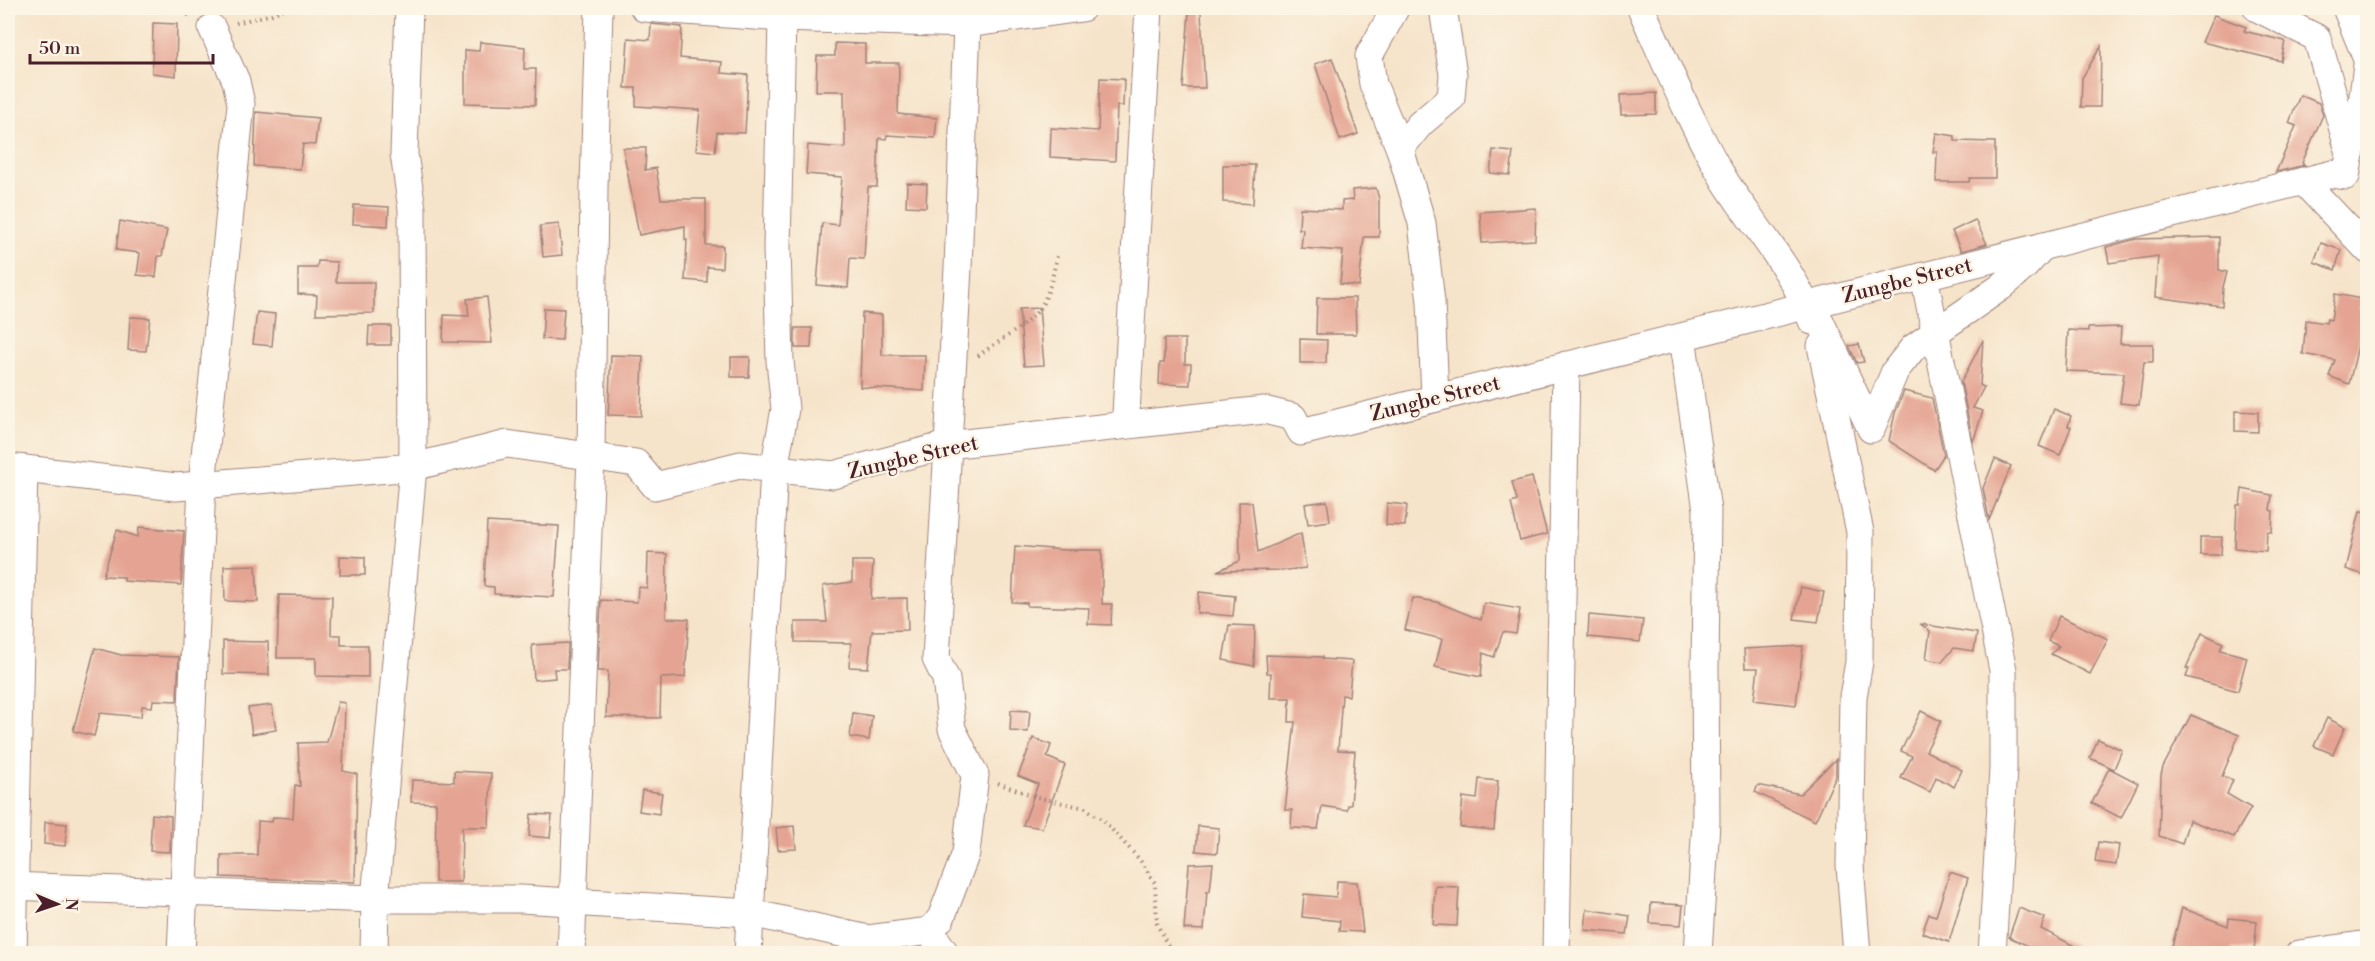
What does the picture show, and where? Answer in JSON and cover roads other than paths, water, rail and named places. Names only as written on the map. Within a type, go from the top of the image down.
[{"type":"street","points":[[374,954],[375,899],[413,467],[412,209],[404,154],[409,8]]},
{"type":"street","points":[[571,954],[591,457],[594,187],[599,8]]},
{"type":"street","points":[[644,8],[968,16],[1082,8]]},
{"type":"street","points":[[1126,414],[1149,8]]},
{"type":"street","points":[[1399,8],[1369,56],[1374,84],[1400,149],[1422,223],[1431,302],[1435,398]]},
{"type":"street","points":[[1400,149],[1420,124],[1451,98],[1453,75],[1443,8]]},
{"type":"street","points":[[1641,8],[1701,140],[1733,194],[1794,284],[1810,316],[1830,379],[1840,388],[1880,408]]},
{"type":"street","points":[[2257,8],[2317,38],[2350,154]]},
{"type":"street","points":[[2346,8],[2367,58]]},
{"type":"street","points":[[748,954],[774,469],[784,409],[780,361],[777,248],[782,13]]},
{"type":"street","points":[[11,886],[375,899],[521,899],[573,904],[751,913],[868,939],[930,931],[941,918],[966,853],[975,775],[952,729],[946,679],[936,659],[958,268],[968,16]]},
{"type":"street","points":[[181,954],[202,485],[241,104],[236,81],[212,28]]},
{"type":"street","name":"Zungbe Street","points":[[16,468],[176,487],[413,467],[507,444],[636,463],[655,486],[740,465],[833,475],[947,445],[1264,410],[1293,417],[1301,432],[2332,174],[2346,176],[2359,126],[2367,58]]},
{"type":"street","points":[[1812,304],[1871,429],[1895,371],[1913,348],[2001,287],[2026,265],[2054,234],[2100,222],[2149,205],[2194,195],[2216,201],[2239,215],[2292,184],[2367,250]]},
{"type":"street","points":[[1924,276],[2003,670],[2003,769],[1992,954]]},
{"type":"street","points":[[1812,304],[1860,532],[1859,662],[1853,697],[1850,865],[1857,954]]},
{"type":"street","points":[[1682,337],[1707,510],[1706,822],[1698,954]]},
{"type":"street","points":[[1556,954],[1566,365]]},
{"type":"street","points":[[13,954],[11,886],[16,468]]},
{"type":"street","points":[[930,931],[946,954]]},
{"type":"street","points":[[2299,954],[2367,944]]}]
